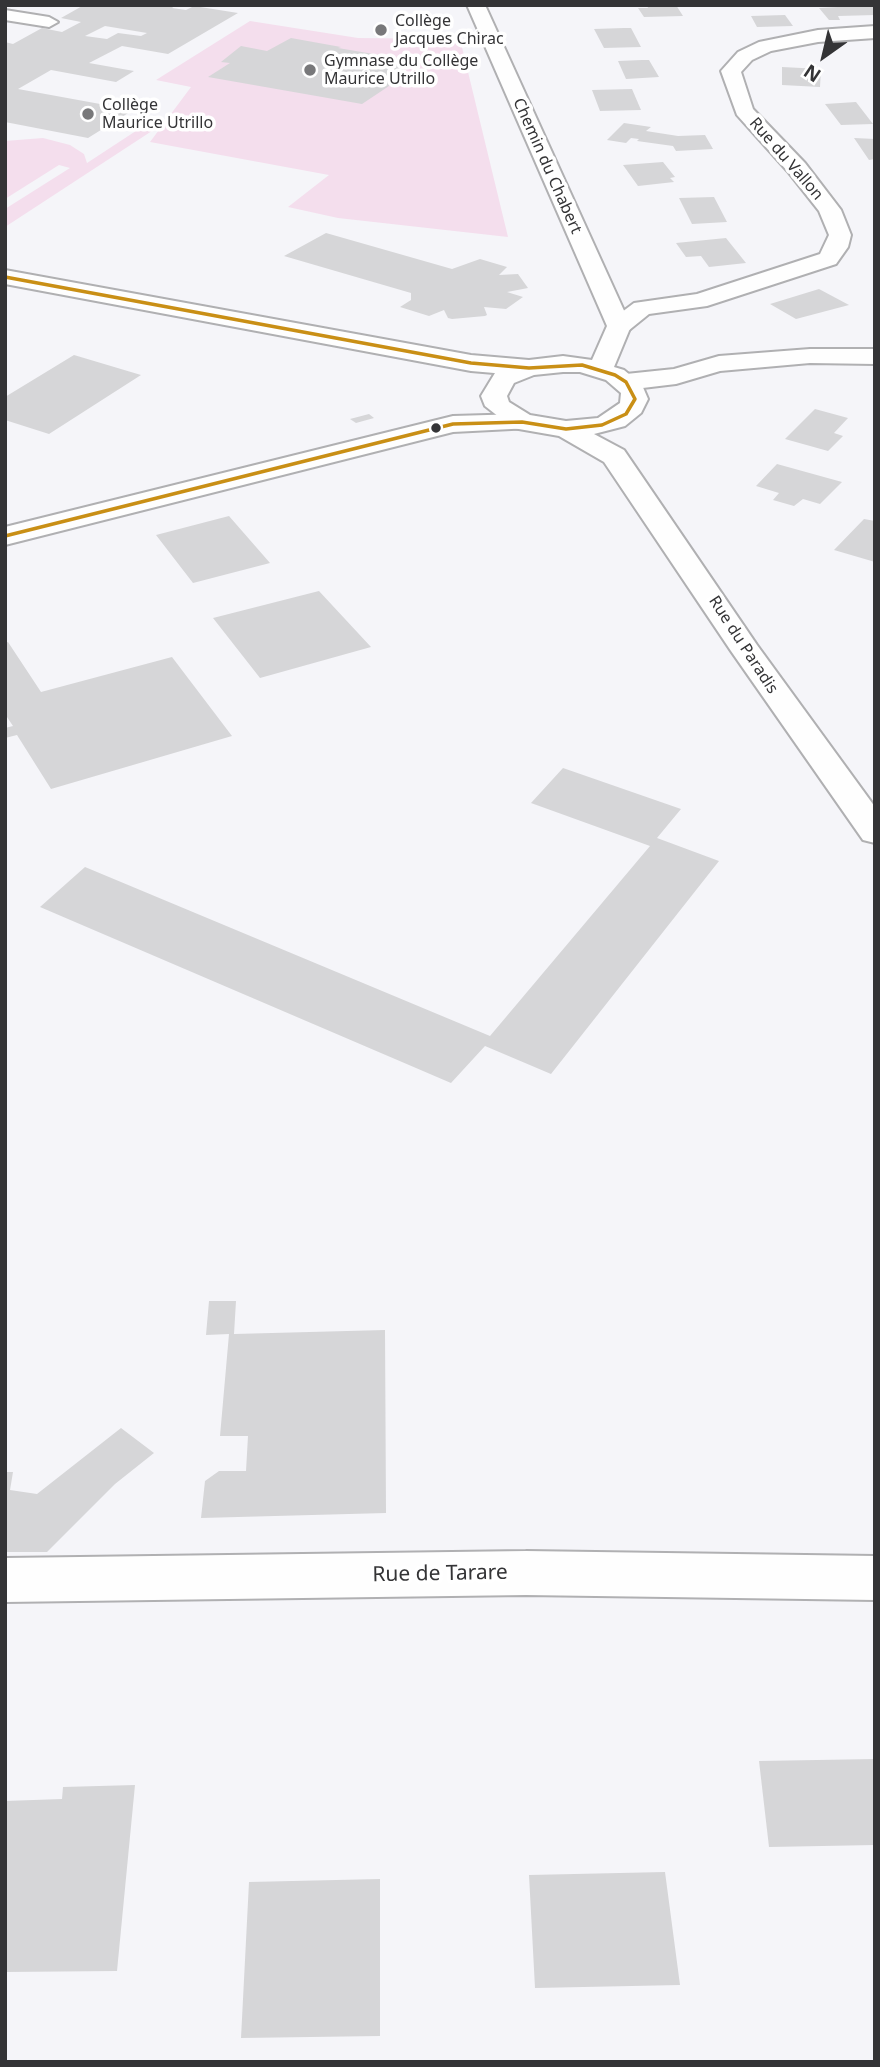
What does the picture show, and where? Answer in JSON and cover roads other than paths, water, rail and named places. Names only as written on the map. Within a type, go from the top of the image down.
[{"type":"main road","name":"Chemin du Chabert","points":[[476,5],[619,326]]},
{"type":"main road","points":[[5,15],[49,22]]},
{"type":"main road","name":"Rue du Vallon","points":[[619,326],[642,308],[699,301],[789,274],[828,259],[837,247],[840,235],[830,209],[797,168],[744,111],[731,71],[745,56],[766,46],[818,36],[875,32]]},
{"type":"main road","points":[[5,277],[471,363],[528,368],[563,364],[600,369],[625,403],[614,456]]},
{"type":"main road","points":[[563,364],[619,326]]},
{"type":"main road","points":[[600,369],[619,326]]},
{"type":"main road","points":[[5,536],[453,424],[522,422],[566,429],[593,427],[625,403],[676,376],[719,364],[810,356],[875,357]]},
{"type":"main road","points":[[471,363],[496,391],[498,406],[522,422]]},
{"type":"main road","points":[[453,424],[496,391],[504,378],[528,368]]},
{"type":"main road","name":"Rue du Paradis","points":[[566,429],[614,456],[775,693],[875,832]]},
{"type":"main road","name":"Rue de Tarare","points":[[5,1580],[526,1573],[875,1578]]},
{"type":"place","name":"Collège Jacques Chirac","points":[[381,30]]},
{"type":"place","name":"Gymnase du Collège Maurice Utrillo","points":[[310,70]]},
{"type":"place","name":"Collège Maurice Utrillo","points":[[88,114]]}]
